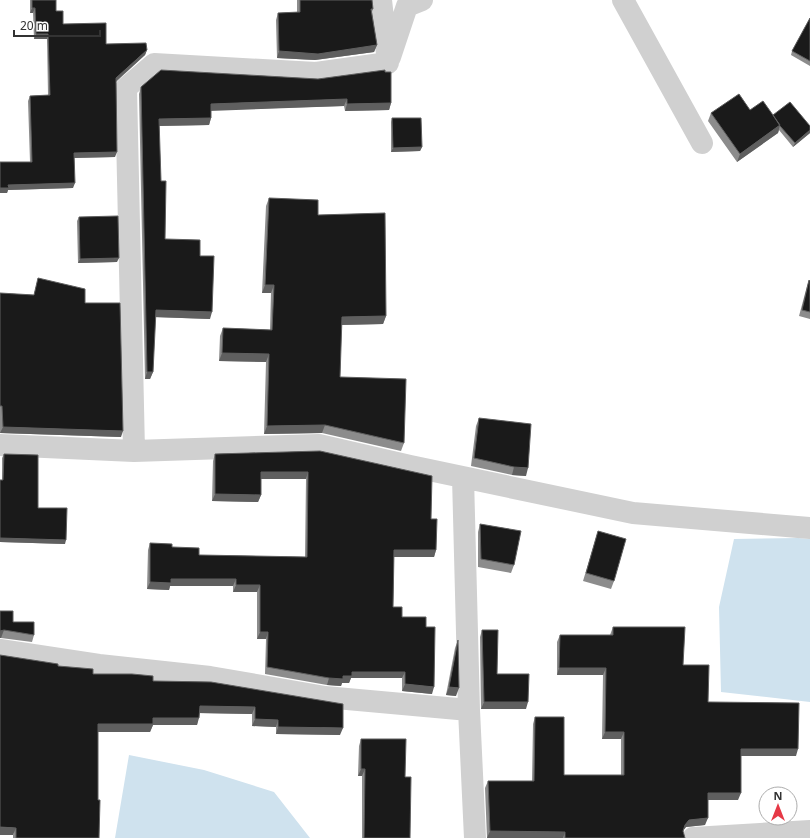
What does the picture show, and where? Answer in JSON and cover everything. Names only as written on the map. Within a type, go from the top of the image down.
[{"type":"street","points":[[380,0],[388,63]]},
{"type":"street","points":[[388,63],[407,6],[422,0]]},
{"type":"street","points":[[623,0],[702,143]]},
{"type":"street","points":[[134,451],[126,88],[154,64],[316,73],[388,63]]},
{"type":"street","points":[[0,445],[134,451],[319,445],[463,478],[633,513],[810,528]]},
{"type":"street","points":[[463,478],[469,710],[475,838]]},
{"type":"street","points":[[0,650],[99,665],[210,677],[325,697],[469,710]]},
{"type":"street","points":[[693,838],[810,831]]},
{"type":"water","points":[[734,539],[810,539],[810,702],[721,692],[719,607]]},
{"type":"water","points":[[129,755],[204,770],[274,792],[310,838],[115,838]]},
{"type":"building","points":[[32,0],[56,0],[56,11],[63,11],[63,24],[106,23],[106,44],[146,43],[147,50],[116,78],[117,152],[74,153],[75,183],[8,185],[9,188],[0,188],[0,162],[32,162],[30,96],[50,95],[48,34],[36,34],[35,8],[32,8]]},
{"type":"building","points":[[300,0],[372,0],[373,9],[371,9],[377,45],[318,54],[279,51],[278,13],[300,12]]},
{"type":"building","points":[[810,18],[810,61],[792,51]]},
{"type":"building","points":[[161,70],[318,79],[385,70],[385,72],[391,72],[391,103],[347,104],[347,99],[211,104],[211,118],[159,119],[161,181],[166,181],[165,239],[200,240],[200,256],[214,256],[212,312],[156,310],[153,372],[147,372],[141,87]]},
{"type":"building","points":[[739,94],[750,110],[763,101],[780,125],[740,154],[711,113]]},
{"type":"building","points":[[790,102],[810,126],[810,130],[795,143],[780,126],[773,115]]},
{"type":"building","points":[[392,118],[421,118],[422,147],[393,148]]},
{"type":"building","points":[[269,198],[318,200],[318,215],[385,213],[386,316],[342,317],[340,377],[406,379],[404,443],[325,425],[267,426],[269,354],[222,353],[223,328],[272,330],[274,285],[265,285]]},
{"type":"building","points":[[118,216],[119,258],[80,259],[79,217]]},
{"type":"building","points":[[38,278],[85,289],[85,303],[120,303],[123,431],[3,427],[2,406],[0,406],[0,293],[34,295]]},
{"type":"building","points":[[809,280],[810,281],[810,312],[802,310]]},
{"type":"building","points":[[479,418],[531,424],[528,468],[514,467],[474,458]]},
{"type":"building","points":[[320,451],[432,476],[431,519],[437,519],[436,550],[394,550],[393,607],[402,607],[402,617],[426,617],[426,627],[435,627],[434,687],[405,684],[405,672],[352,672],[352,676],[343,676],[343,679],[267,667],[268,632],[260,632],[260,585],[236,585],[236,579],[171,579],[171,583],[150,582],[150,543],[172,544],[172,547],[199,548],[199,555],[307,557],[308,472],[261,472],[261,495],[215,494],[215,454]]},
{"type":"building","points":[[4,454],[38,455],[38,508],[67,508],[66,540],[0,538],[0,480],[3,480]]},
{"type":"building","points":[[480,524],[521,531],[514,565],[481,559]]},
{"type":"building","points":[[598,531],[626,539],[614,581],[586,573]]},
{"type":"building","points":[[0,611],[13,611],[13,622],[34,622],[34,635],[4,630],[0,631]]},
{"type":"building","points":[[613,627],[685,627],[683,665],[709,665],[708,702],[799,703],[798,749],[741,749],[741,793],[708,793],[708,818],[689,820],[683,831],[685,838],[565,838],[565,832],[490,831],[488,781],[534,781],[535,717],[564,717],[564,775],[624,775],[624,732],[605,732],[606,668],[559,668],[560,635],[613,635]]},
{"type":"building","points":[[482,630],[498,630],[497,674],[529,674],[528,702],[484,702]]},
{"type":"building","points":[[458,640],[459,688],[449,687]]},
{"type":"building","points":[[0,655],[58,664],[58,666],[93,669],[93,674],[132,674],[153,676],[153,681],[211,682],[343,704],[343,728],[278,727],[278,720],[255,719],[255,707],[200,706],[199,718],[153,718],[153,724],[98,724],[98,800],[100,800],[99,838],[16,838],[16,828],[0,827]]},
{"type":"building","points":[[361,739],[406,739],[405,777],[411,777],[410,838],[364,838],[365,769],[361,769]]}]
